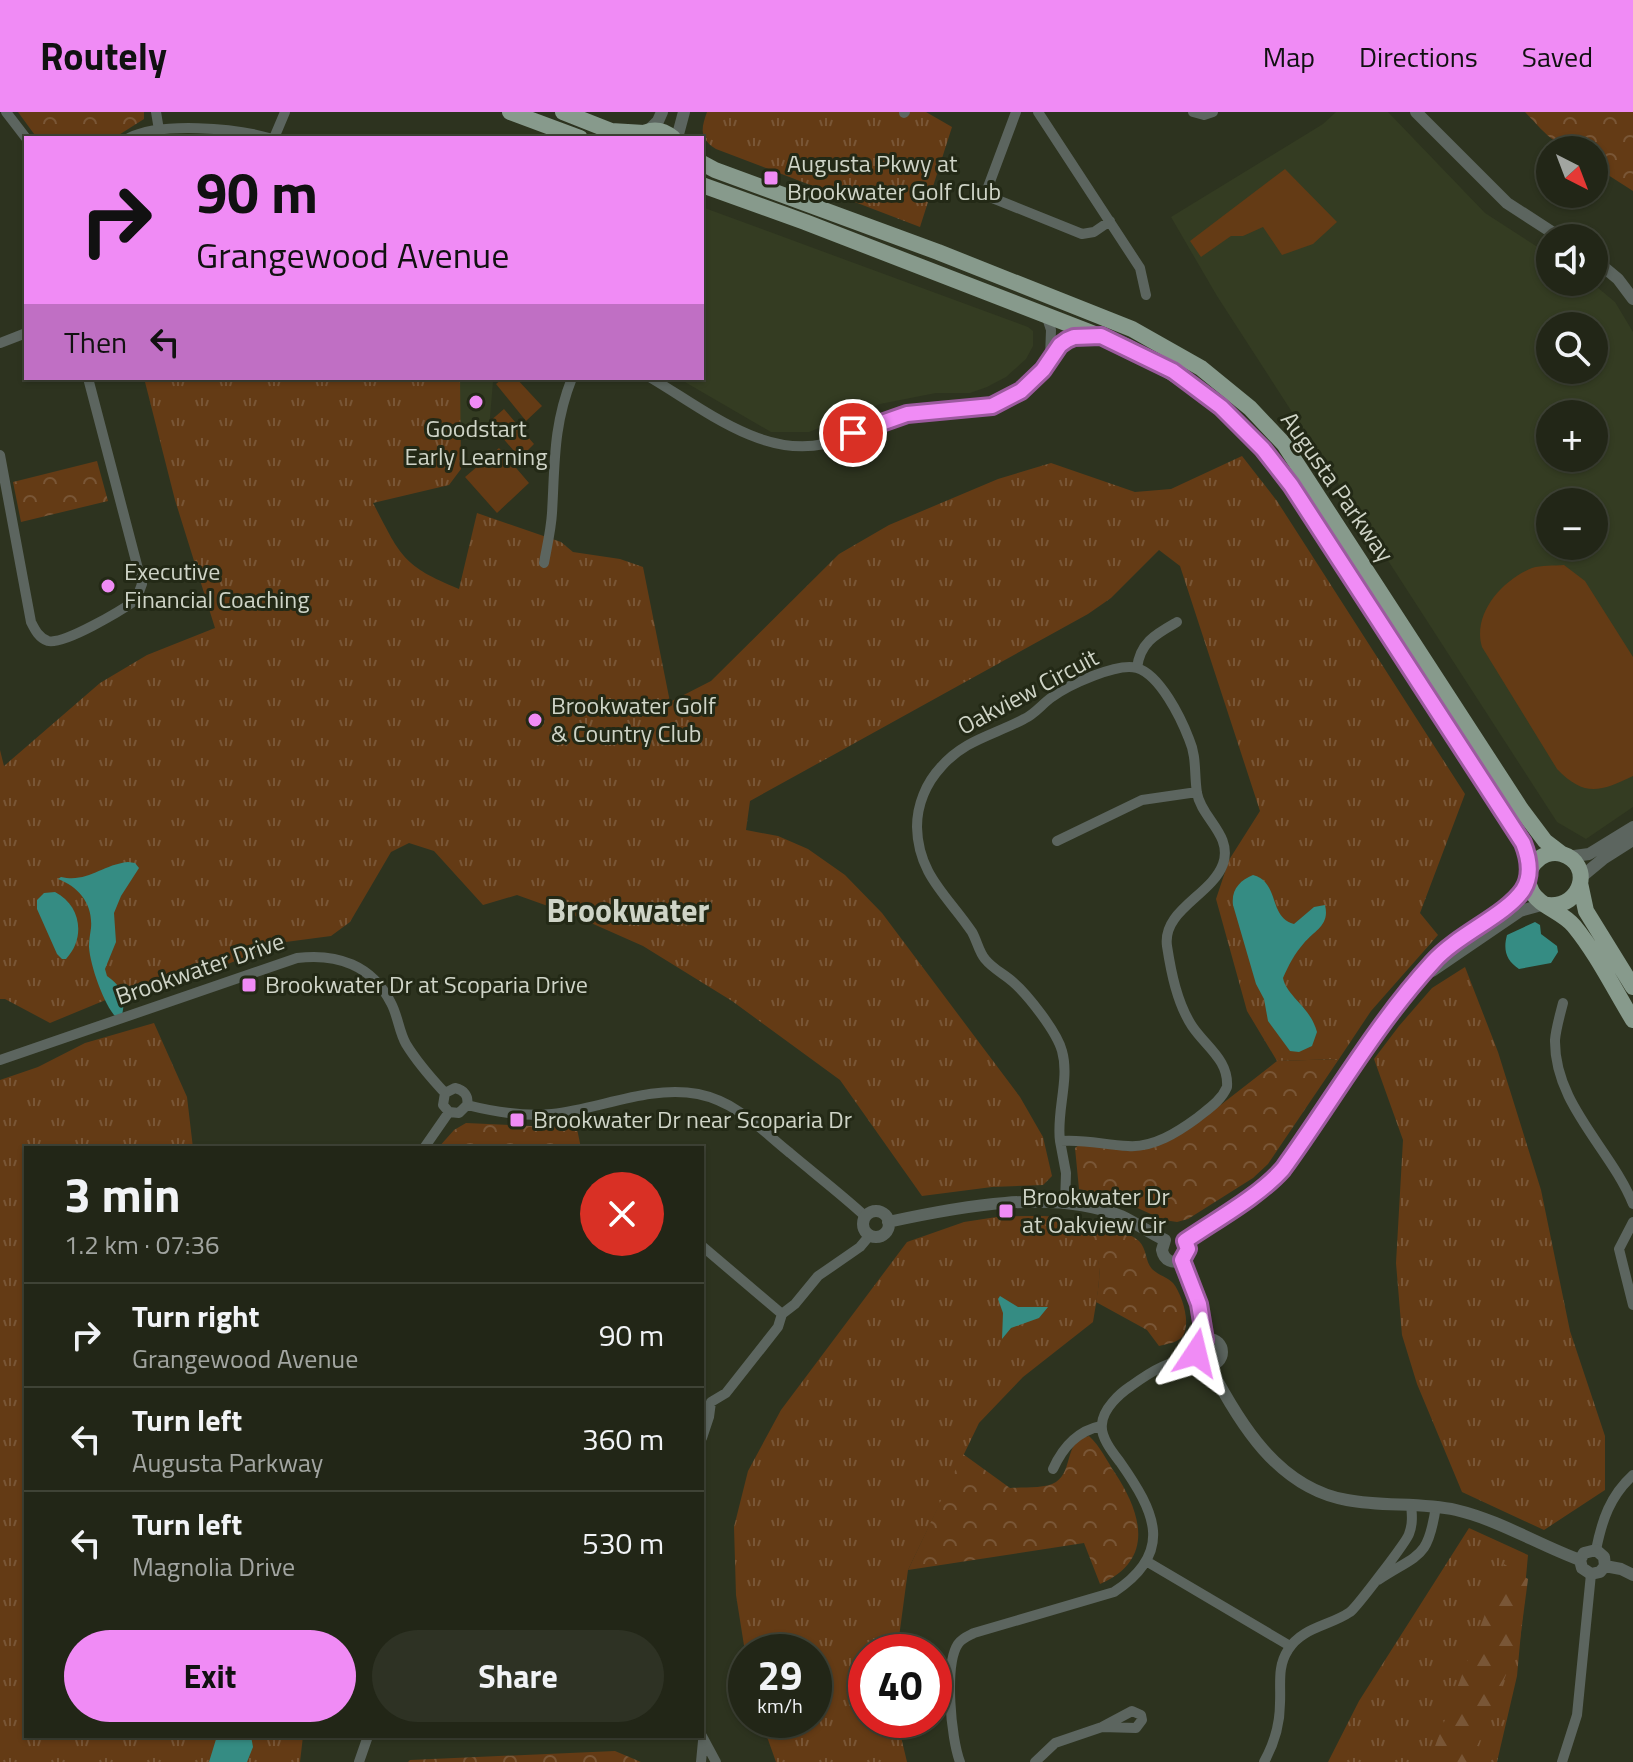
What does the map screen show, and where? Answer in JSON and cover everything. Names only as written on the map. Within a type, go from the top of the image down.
[{"type":"main road","points":[[510,112],[575,136]]},
{"type":"main road","points":[[563,112],[611,131],[643,134],[660,130],[671,136]]},
{"type":"main road","name":"Augusta Parkway","points":[[704,164],[1107,318],[1160,342],[1201,368],[1250,408],[1284,444],[1521,809],[1545,841],[1565,856]]},
{"type":"main road","name":"Augusta Parkway","points":[[704,186],[1101,336],[1173,371],[1221,407],[1263,449],[1291,485],[1523,843],[1528,854],[1528,879]]},
{"type":"main road","points":[[1633,987],[1586,911],[1577,866],[1565,856],[1555,853],[1540,858],[1530,870],[1528,879],[1533,894],[1567,917],[1575,927],[1633,1020]]},
{"type":"main road","points":[[1546,904],[1563,904],[1569,900],[1579,889],[1580,880]]},
{"type":"street","points":[[6,112],[24,136]]},
{"type":"street","points":[[156,112],[159,130]]},
{"type":"street","points":[[272,136],[285,112]]},
{"type":"street","points":[[643,134],[662,112]]},
{"type":"street","points":[[676,136],[684,112]]},
{"type":"street","points":[[1016,112],[988,187],[990,197],[1082,234],[1094,232],[1110,221]]},
{"type":"street","points":[[1038,112],[1140,268],[1146,295]]},
{"type":"street","points":[[1193,112],[1204,115],[1213,112]]},
{"type":"street","points":[[1416,112],[1507,203],[1539,224]]},
{"type":"street","points":[[136,136],[159,130],[228,129],[261,136]]},
{"type":"street","points":[[1608,271],[1633,299]]},
{"type":"street","points":[[1046,315],[1051,330],[1049,360]]},
{"type":"street","points":[[0,343],[24,334]]},
{"type":"street","points":[[654,380],[755,438],[799,447],[837,440],[907,414],[992,406],[1021,391],[1067,340],[1101,336]]},
{"type":"street","points":[[0,455],[31,622],[41,637],[49,641],[64,640],[136,600],[142,584],[89,380]]},
{"type":"street","points":[[544,563],[552,514],[553,452],[562,403],[571,380]]},
{"type":"street","points":[[1137,668],[1138,657],[1152,636],[1177,622]]},
{"type":"street","name":"Oakview Circuit","points":[[1060,1141],[1093,1140],[1130,1147],[1150,1144],[1190,1123],[1216,1103],[1227,1087],[1224,1067],[1192,1026],[1176,990],[1166,941],[1169,926],[1180,912],[1213,882],[1223,862],[1224,844],[1216,826],[1201,806],[1189,737],[1158,683],[1137,668],[1124,666],[1065,690],[1023,720],[991,732],[960,749],[942,764],[930,780],[917,822],[919,852],[938,889],[971,932],[983,957],[1023,992],[1055,1035],[1062,1051],[1064,1070],[1058,1122],[1060,1141],[1066,1173],[1065,1204]]},
{"type":"street","points":[[1057,841],[1142,800],[1197,792]]},
{"type":"street","points":[[1565,856],[1589,854],[1633,827]]},
{"type":"street","points":[[1580,880],[1603,859],[1633,840]]},
{"type":"street","points":[[1185,1241],[1243,1200],[1266,1188],[1283,1169],[1377,1028],[1447,947],[1522,892],[1528,879]]},
{"type":"street","points":[[1413,987],[1454,954],[1520,911],[1546,904]]},
{"type":"street","name":"Brookwater Drive","points":[[0,1060],[297,958],[328,956],[361,969],[383,990],[393,1006],[405,1041],[445,1093],[443,1105],[449,1112]]},
{"type":"street","points":[[1563,1003],[1555,1036],[1563,1081],[1576,1110],[1619,1172],[1633,1204]]},
{"type":"street","name":"Brookwater Drive","points":[[445,1093],[455,1088],[463,1091],[467,1105],[528,1115],[553,1114],[669,1093],[696,1094],[715,1099],[749,1117],[865,1216]]},
{"type":"street","points":[[425,1146],[449,1112],[459,1113],[467,1105]]},
{"type":"street","points":[[888,1222],[999,1203],[1065,1204],[1122,1216],[1165,1240]]},
{"type":"street","points":[[878,1211],[885,1215],[888,1222],[885,1233],[870,1235],[863,1225],[865,1216],[878,1211]]},
{"type":"street","points":[[1633,1222],[1619,1249],[1633,1305]]},
{"type":"street","points":[[704,1432],[709,1417],[706,1399],[726,1393],[778,1327],[782,1314],[828,1267],[860,1247],[870,1235]]},
{"type":"street","points":[[1175,1236],[1185,1241],[1188,1249],[1182,1260],[1173,1262],[1165,1258],[1162,1250],[1165,1240],[1175,1236]]},
{"type":"street","points":[[704,1248],[782,1314]]},
{"type":"street","points":[[1182,1260],[1199,1304],[1205,1340]]},
{"type":"street","points":[[1197,1358],[1198,1345],[1205,1340],[1216,1341],[1222,1351],[1217,1363],[1209,1365]]},
{"type":"street","points":[[960,1762],[950,1712],[954,1656],[962,1640],[974,1633],[1114,1592],[1134,1579],[1146,1561],[1151,1551],[1151,1515],[1106,1440],[1101,1426],[1107,1411],[1121,1393],[1169,1362],[1197,1358],[1209,1365],[1259,1444],[1279,1467],[1300,1483],[1323,1494],[1347,1500],[1436,1506],[1480,1517],[1548,1549],[1580,1560]]},
{"type":"street","points":[[1053,1469],[1061,1452],[1082,1431],[1101,1426]]},
{"type":"street","points":[[1596,1550],[1602,1520],[1617,1492],[1633,1475]]},
{"type":"street","points":[[1264,1762],[1275,1737],[1280,1704],[1279,1676],[1290,1646],[1303,1634],[1358,1606],[1410,1533],[1411,1504]]},
{"type":"street","points":[[1373,1584],[1421,1554],[1429,1541],[1436,1506]]},
{"type":"street","points":[[1596,1550],[1604,1557],[1605,1566],[1600,1572],[1591,1574],[1582,1568],[1580,1560],[1584,1553],[1596,1550]]},
{"type":"street","points":[[1146,1561],[1290,1646]]},
{"type":"street","points":[[1605,1566],[1633,1575]]},
{"type":"street","points":[[1562,1762],[1577,1715],[1591,1574]]},
{"type":"street","points":[[1035,1762],[1055,1743],[1102,1727]]},
{"type":"street","points":[[359,1762],[367,1738]]},
{"type":"street","points":[[701,1762],[702,1738]]},
{"type":"street","points":[[703,1738],[716,1762]]},
{"type":"shaded area","points":[[1336,112],[1388,112],[1485,213],[1536,246],[1536,296],[1608,296],[1615,302],[1633,332],[1633,807],[1586,839],[1557,822],[1217,296],[1171,217],[1323,124]]},
{"type":"shaded area","points":[[704,208],[1033,331],[1033,346],[1026,359],[1006,377],[987,387],[970,393],[936,393],[880,404],[809,432],[771,432],[681,380],[704,380]]},
{"type":"shaded area","name":"Goodstart Early Learning","points":[[460,380],[495,380],[489,429],[460,428]]},
{"type":"green space","points":[[18,112],[144,112],[144,119],[117,136],[36,136]]},
{"type":"green space","points":[[707,112],[926,112],[952,127],[920,227],[716,149],[704,137],[703,123]]},
{"type":"green space","points":[[1525,112],[1633,112],[1633,191],[1608,175],[1608,136],[1549,136]]},
{"type":"green space","points":[[1285,169],[1337,222],[1313,244],[1282,255],[1263,227],[1243,236],[1231,236],[1201,257],[1190,241]]},
{"type":"green space","name":"Brookwater Golf & Country Club","points":[[145,380],[460,380],[461,469],[449,485],[373,503],[397,547],[425,573],[459,589],[477,513],[561,542],[573,552],[620,559],[643,567],[670,702],[711,681],[839,554],[889,525],[998,479],[1051,463],[1135,492],[1171,489],[1242,456],[1277,501],[1465,794],[1420,913],[1438,935],[1371,1011],[1339,1059],[1277,1061],[1247,1011],[1216,899],[1229,860],[1260,811],[1180,566],[1159,550],[1111,598],[1088,614],[750,801],[746,830],[778,836],[808,849],[845,875],[882,913],[1020,1097],[1043,1137],[1052,1176],[1043,1185],[992,1187],[922,1196],[840,1080],[732,1001],[643,946],[573,915],[517,895],[483,905],[434,851],[409,843],[391,852],[350,922],[331,936],[278,943],[216,969],[183,968],[50,1023],[0,999],[0,750],[4,766],[100,683],[147,655],[215,628],[175,500]]},
{"type":"green space","points":[[501,380],[518,380],[542,406],[526,421],[496,384]]},
{"type":"green space","points":[[504,409],[534,444],[520,458],[489,422]]},
{"type":"green space","points":[[499,448],[529,483],[497,513],[465,477]]},
{"type":"green space","points":[[97,461],[108,501],[21,522],[13,482]]},
{"type":"green space","points":[[1564,565],[1585,581],[1633,657],[1633,776],[1602,788],[1584,788],[1557,769],[1482,647],[1481,622],[1500,590],[1532,568]]},
{"type":"green space","points":[[1465,967],[1498,1052],[1541,1190],[1570,1331],[1605,1436],[1605,1490],[1544,1530],[1462,1492],[1417,1384],[1402,1335],[1396,1263],[1403,1140],[1374,1059],[1432,988]]},
{"type":"green space","points":[[154,1023],[187,1097],[193,1146],[24,1146],[24,1738],[303,1738],[300,1762],[0,1762],[0,1080],[38,1067],[85,1043]]},
{"type":"green space","points":[[1339,1059],[1268,1164],[1253,1178],[1188,1219],[1177,1222],[1164,1220],[1111,1196],[1079,1189],[1075,1148],[1080,1144],[1129,1151],[1200,1121],[1277,1061]]},
{"type":"green space","points":[[466,1123],[553,1127],[576,1124],[581,1146],[440,1146],[454,1130]]},
{"type":"green space","points":[[1003,1216],[1043,1216],[1059,1217],[1080,1227],[1090,1237],[1099,1263],[1093,1322],[1023,1377],[979,1423],[908,1570],[899,1634],[848,1634],[848,1738],[901,1738],[907,1762],[776,1762],[767,1738],[832,1738],[832,1634],[742,1634],[736,1595],[734,1527],[748,1471],[781,1410],[907,1242],[964,1222]]},
{"type":"green space","points":[[1097,1226],[1135,1238],[1142,1244],[1152,1269],[1173,1283],[1180,1294],[1186,1318],[1185,1332],[1180,1339],[1159,1346],[1147,1330],[1096,1302],[1099,1266],[1087,1233]]},
{"type":"green space","points":[[1089,1436],[1124,1489],[1137,1520],[1136,1549],[1118,1574],[1100,1584],[1084,1543],[908,1570],[963,1454],[1010,1488],[1040,1487],[1062,1477],[1075,1444]]},
{"type":"green space","points":[[1469,1528],[1528,1555],[1517,1676],[1497,1762],[1328,1762],[1359,1701]]},
{"type":"green space","points":[[1504,1564],[1528,1579],[1520,1640],[1471,1762],[1429,1762]]},
{"type":"green space","points":[[615,1751],[641,1762],[408,1762],[410,1760]]},
{"type":"water","points":[[128,862],[135,863],[139,868],[114,913],[116,942],[105,969],[123,998],[122,1015],[116,1017],[102,994],[92,964],[90,911],[78,892],[58,879],[79,878]]},
{"type":"water","points":[[1253,875],[1267,885],[1280,914],[1294,924],[1314,907],[1325,905],[1323,922],[1298,951],[1283,978],[1317,1032],[1312,1046],[1299,1052],[1290,1051],[1268,1021],[1264,999],[1256,984],[1233,905],[1237,886]]},
{"type":"water","points":[[55,892],[70,905],[78,922],[76,942],[66,959],[57,954],[37,909],[37,900],[44,893]]},
{"type":"water","points":[[1535,922],[1540,925],[1541,934],[1557,946],[1558,952],[1551,963],[1519,969],[1507,954],[1507,935]]},
{"type":"water","points":[[1000,1296],[1018,1307],[1048,1307],[1039,1318],[1011,1328],[1002,1339]]},
{"type":"water","points":[[216,1738],[251,1738],[253,1747],[247,1762],[209,1762]]},
{"type":"place","name":"Augusta Pkwy at Brookwater Golf Club","points":[[771,178]]},
{"type":"place","name":"Goodstart Early Learning","points":[[476,402]]},
{"type":"place","name":"Executive Financial Coaching","points":[[108,586]]},
{"type":"place","name":"Brookwater Golf & Country Club","points":[[535,720]]},
{"type":"place","name":"Brookwater Dr at Scoparia Drive","points":[[249,985]]},
{"type":"place","name":"Brookwater Dr near Scoparia Dr","points":[[517,1120]]},
{"type":"place","name":"Brookwater Dr at Oakview Cir","points":[[1006,1211]]},
{"type":"district","name":"Brookwater","points":[[628,911]]},
{"type":"route","points":[[853,433],[907,414],[975,409],[1007,400],[1043,370],[1060,345],[1074,337],[1101,336],[1173,371],[1221,407],[1263,449],[1291,485],[1528,854],[1528,880],[1522,892],[1447,947],[1430,965],[1377,1028],[1283,1169],[1266,1188],[1243,1200],[1185,1241],[1188,1253],[1182,1260],[1199,1304],[1205,1340],[1198,1345],[1196,1353]]}]
